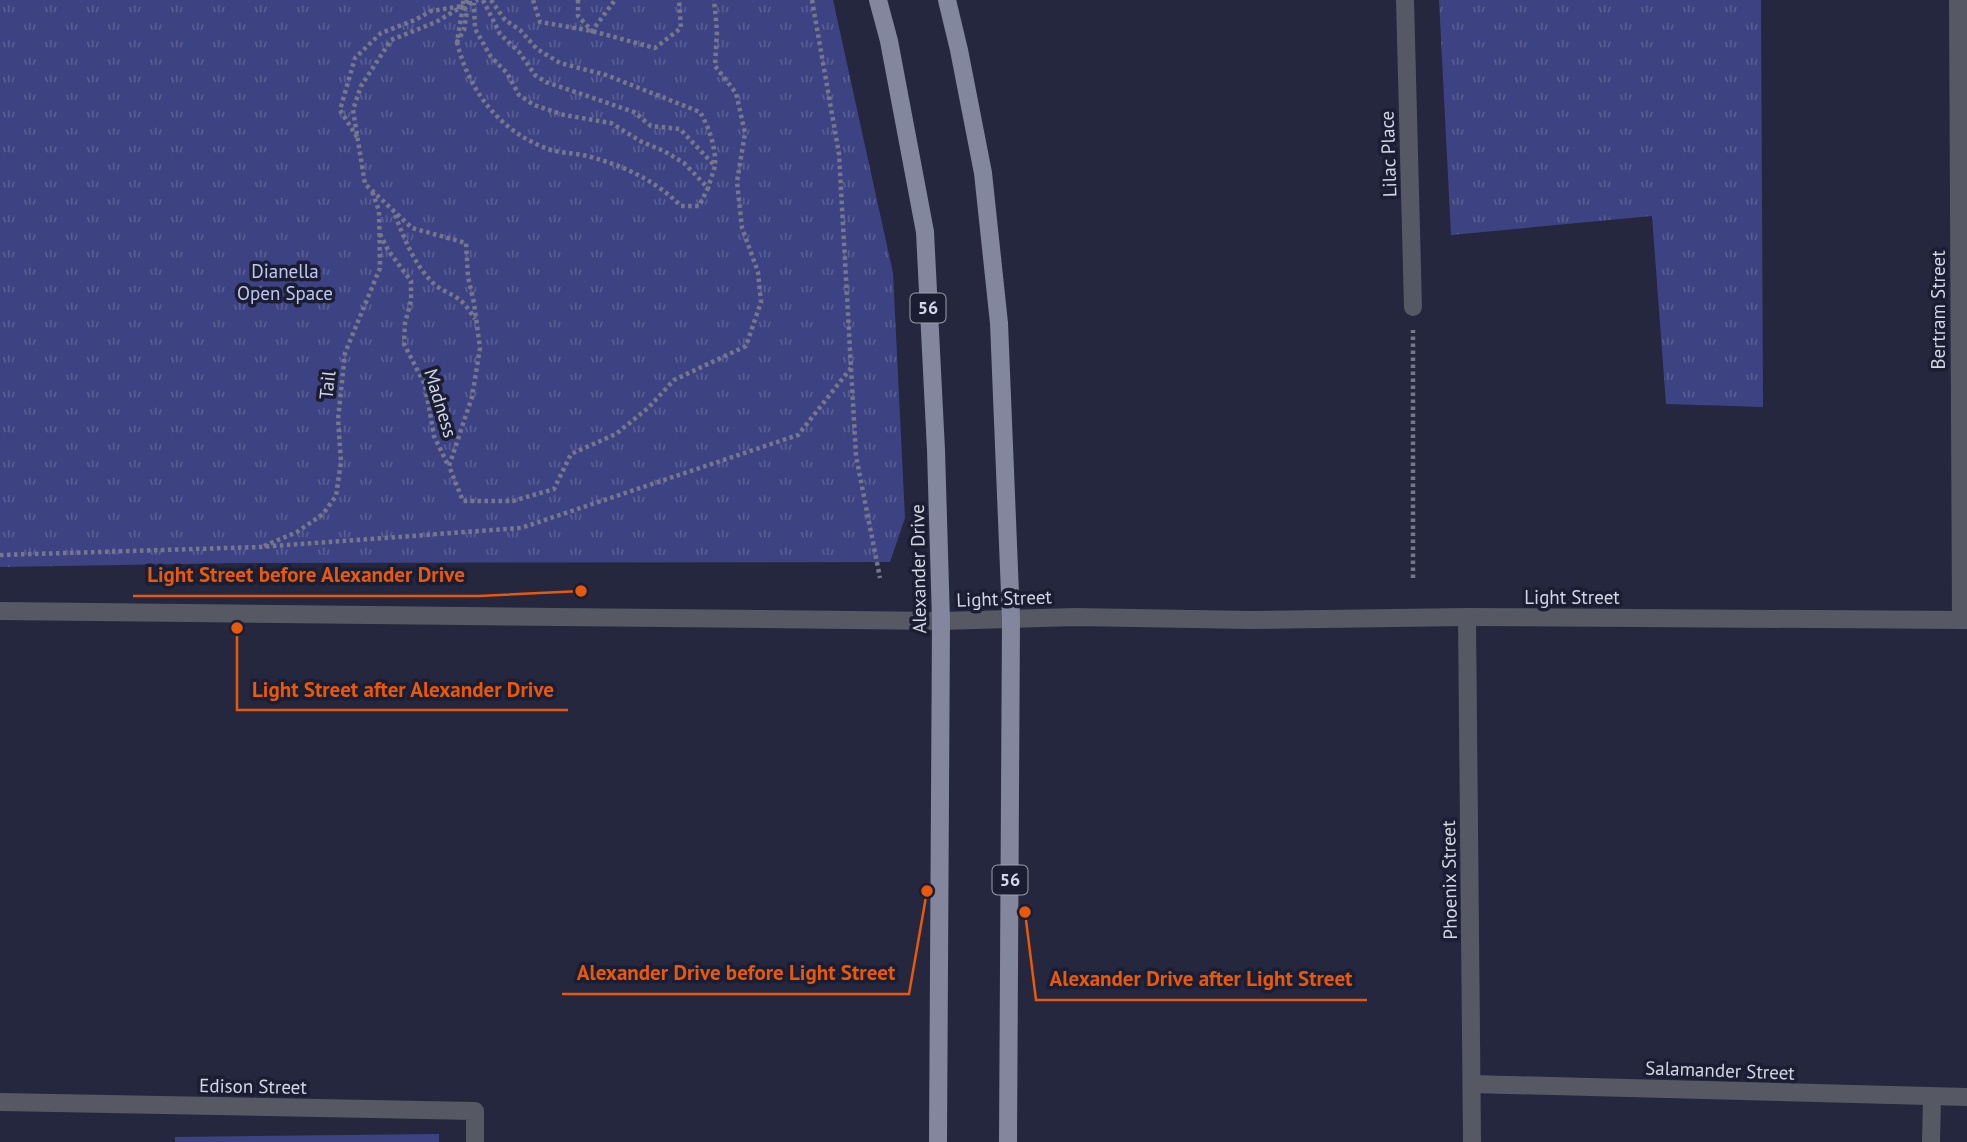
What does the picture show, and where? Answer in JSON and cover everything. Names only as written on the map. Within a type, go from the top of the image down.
[{"type":"main road","name":"Alexander Drive","points":[[878,0],[889,41],[925,232],[941,621],[938,1142]]},
{"type":"main road","name":"56","points":[[947,0],[983,173],[999,323],[1012,618],[1008,1142]]},
{"type":"street","name":"Lilac Place","points":[[1405,0],[1413,307]]},
{"type":"street","name":"Bertram Street","points":[[1958,0],[1964,620]]},
{"type":"street","name":"Light Street","points":[[0,611],[941,621],[1075,617],[1251,620],[1467,617],[1964,620]]},
{"type":"street","name":"Phoenix Street","points":[[1467,617],[1472,1142]]},
{"type":"street","name":"Salamander Street","points":[[1472,1084],[1967,1097]]},
{"type":"street","points":[[1931,1142],[1932,1097]]},
{"type":"street","name":"Edison Street","points":[[0,1102],[475,1111],[475,1142]]},
{"type":"path","points":[[471,1],[457,41],[463,65],[478,93],[499,121],[519,136],[552,150],[620,166],[653,181],[681,206],[699,206],[715,166],[715,152],[706,122],[700,112],[606,75],[560,63],[537,49],[520,30],[505,20],[491,0]]},
{"type":"path","points":[[533,0],[540,22],[592,31],[655,48],[681,28],[679,0]]},
{"type":"path","points":[[578,0],[578,16],[592,31]]},
{"type":"path","points":[[592,31],[615,0]]},
{"type":"path","name":"Madness","points":[[379,233],[411,281],[411,301],[405,323],[404,344],[425,385],[434,436],[463,502],[513,501],[554,489],[571,454],[617,434],[648,408],[674,380],[746,346],[761,302],[758,272],[742,228],[737,182],[746,133],[736,93],[715,66],[717,31],[714,0]]},
{"type":"path","points":[[812,0],[839,153],[856,456],[880,578]]},
{"type":"path","points":[[471,1],[519,52],[535,75],[546,82],[634,112],[651,126],[680,129],[715,166]]},
{"type":"path","points":[[359,141],[340,110],[355,58],[381,33],[430,11],[471,1]]},
{"type":"path","points":[[471,1],[475,29],[491,57],[507,73],[519,95],[534,105],[564,115],[611,123],[684,163],[708,188]]},
{"type":"path","name":"Tail","points":[[260,547],[298,532],[324,514],[336,496],[341,462],[338,419],[345,353],[380,268],[379,211],[372,190],[365,184],[353,110],[361,86],[391,40],[436,22],[471,1]]},
{"type":"path","points":[[372,190],[411,228],[466,243],[468,277],[480,348],[472,397],[449,466]]},
{"type":"path","points":[[394,211],[407,245],[419,266],[434,284],[460,300],[477,321]]},
{"type":"path","points":[[1413,307],[1413,578]]},
{"type":"path","points":[[0,555],[260,547],[521,527],[797,435],[851,368]]},
{"type":"green space","name":"Dianella Open Space","points":[[0,0],[833,0],[893,273],[905,518],[890,562],[239,563],[0,567]]},
{"type":"green space","points":[[1439,0],[1761,0],[1763,407],[1666,404],[1652,216],[1451,235]]},
{"type":"green space","points":[[439,1134],[439,1142],[175,1142],[175,1137]]},
{"type":"place","name":"Light Street before Alexander Drive","points":[[581,591]]},
{"type":"place","name":"Light Street after Alexander Drive","points":[[237,628]]},
{"type":"place","name":"Alexander Drive before Light Street","points":[[927,891]]},
{"type":"place","name":"Alexander Drive after Light Street","points":[[1025,912]]}]
